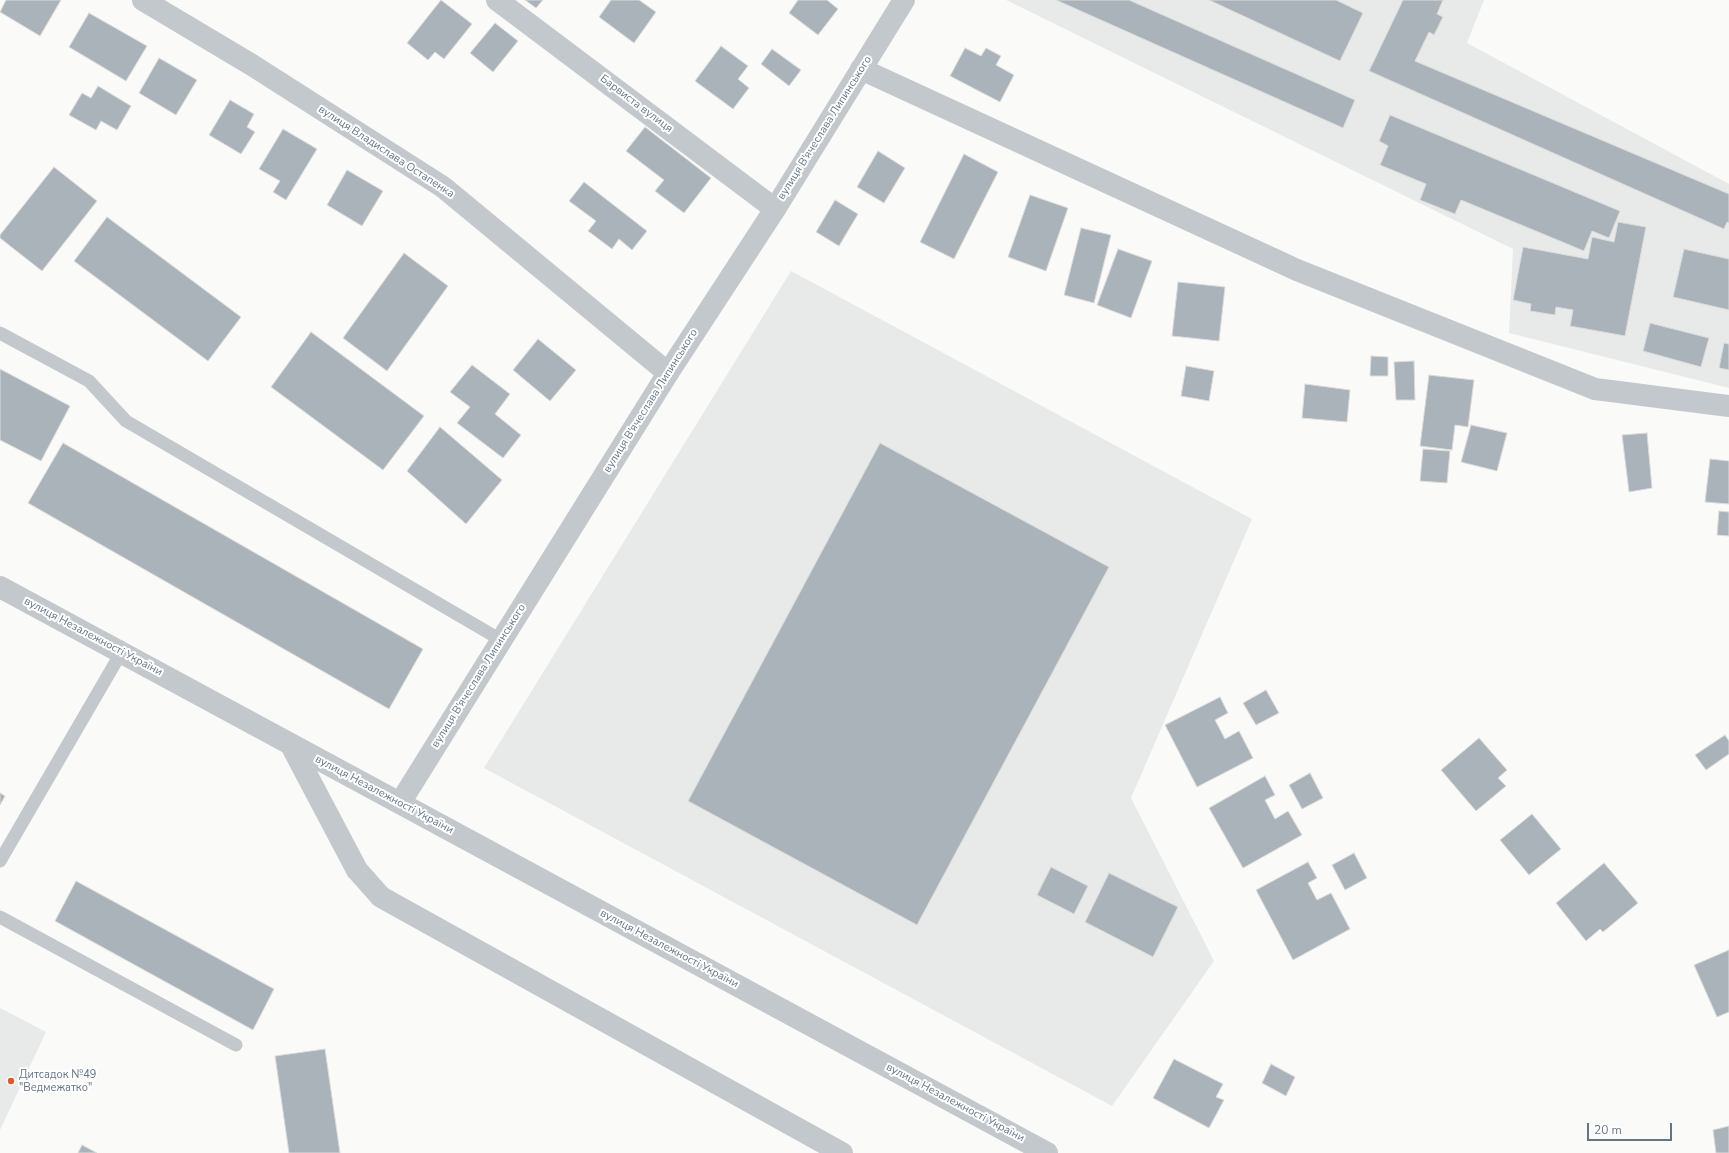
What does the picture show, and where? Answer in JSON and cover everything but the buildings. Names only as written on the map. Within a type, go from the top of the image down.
[{"type":"street","name":"вулиця Владислава Остапенка","points":[[143,0],[252,64],[443,187],[668,373]]},
{"type":"street","name":"Барвиста вулиця","points":[[497,0],[775,208]]},
{"type":"street","name":"вулиця В'ячеслава Липинського","points":[[400,803],[668,373],[775,208],[904,0]]},
{"type":"street","points":[[861,69],[1297,270],[1595,389],[1729,406]]},
{"type":"street","name":"вулиця Незалежності України","points":[[0,587],[1047,1153]]},
{"type":"street","name":"вулиця Незалежності України","points":[[291,745],[357,870],[381,897],[842,1153]]},
{"type":"lane","points":[[0,333],[89,381],[126,420],[501,640]]},
{"type":"lane","points":[[0,861],[121,653]]},
{"type":"lane","points":[[0,917],[236,1045]]},
{"type":"shaded area","points":[[1006,0],[1484,0],[1467,43],[1729,184],[1729,388],[1509,333],[1513,249]]},
{"type":"shaded area","points":[[791,271],[1252,519],[1131,798],[1214,961],[1112,1106],[484,768]]},
{"type":"shaded area","name":"Дитсадок №49 \"Ведмежатко\"","points":[[0,1008],[46,1032],[0,1130]]},
{"type":"place","name":"Дитсадок №49 \"Ведмежатко\"","points":[[11,1081]]}]
